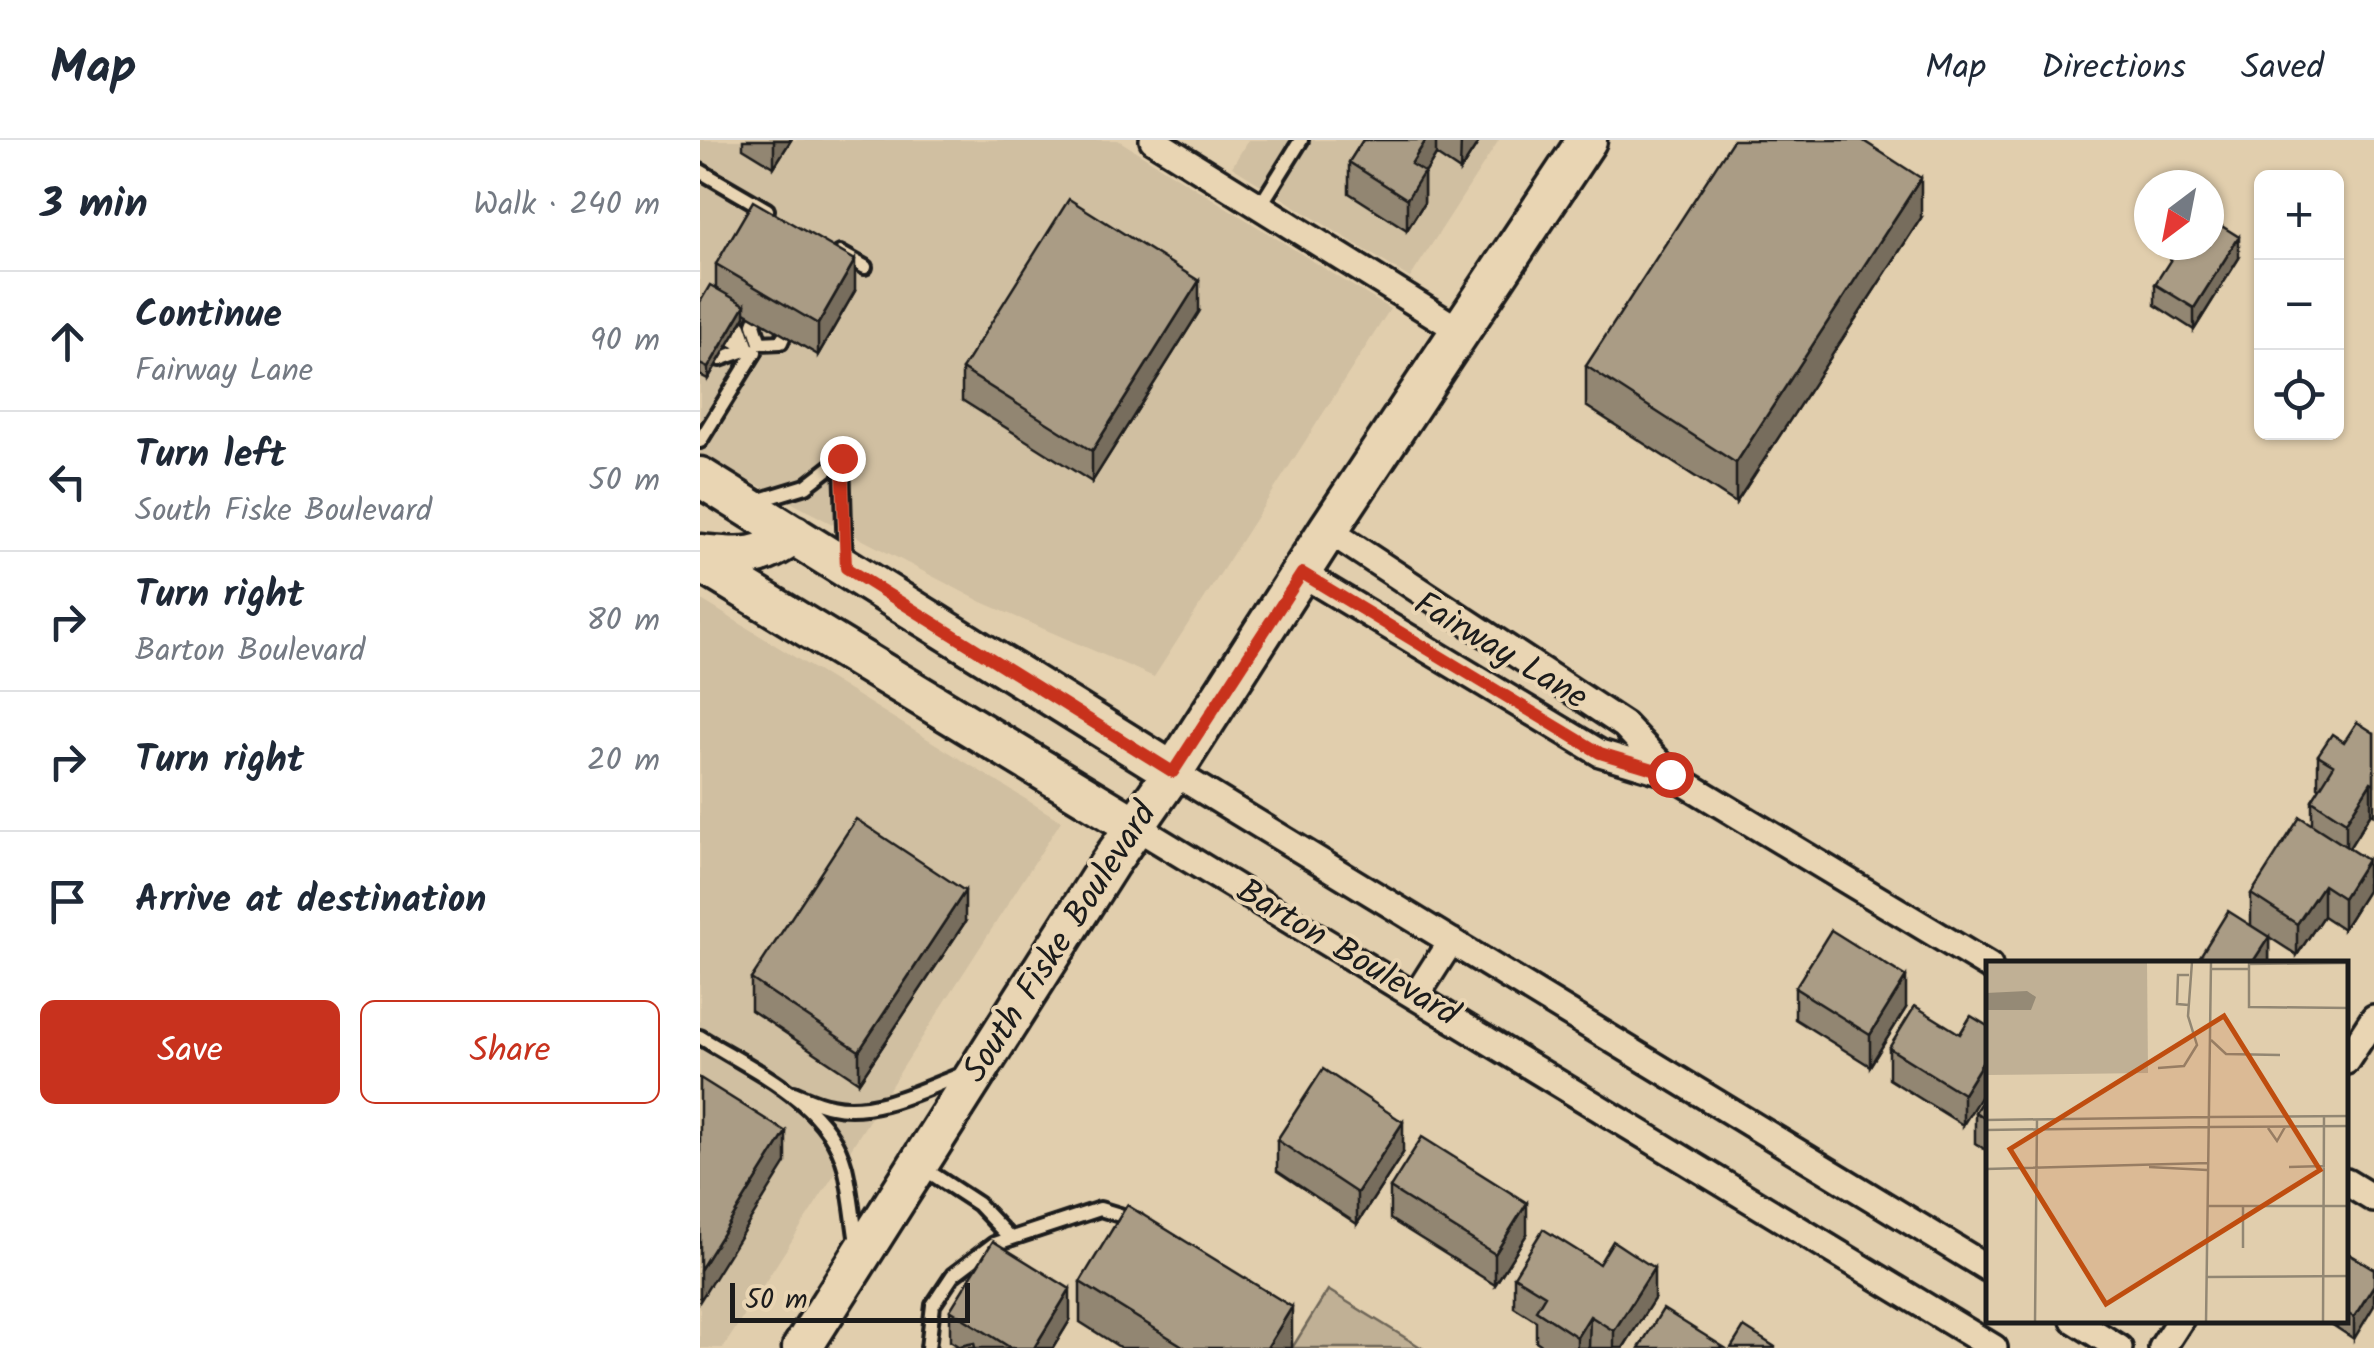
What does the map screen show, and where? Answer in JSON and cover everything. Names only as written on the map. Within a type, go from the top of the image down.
[{"type":"main road","name":"South Fiske Boulevard","points":[[802,1348],[1135,826],[1587,140]]},
{"type":"main road","name":"Barton Boulevard","points":[[700,477],[1173,772]]},
{"type":"main road","points":[[700,554],[748,558],[769,553],[794,535]]},
{"type":"main road","name":"Barton Boulevard","points":[[700,562],[1135,826]]},
{"type":"street","points":[[1153,140],[1462,332]]},
{"type":"street","name":"Fairway Lane","points":[[1328,530],[1624,725],[1670,774]]},
{"type":"street","name":"Fairway Lane","points":[[1302,573],[1600,753],[1670,774],[1986,964]]},
{"type":"street","name":"Barton Boulevard","points":[[1173,772],[1986,1267]]},
{"type":"street","name":"Barton Boulevard","points":[[1135,826],[1994,1348]]},
{"type":"street","points":[[1416,996],[1451,942]]},
{"type":"street","points":[[2349,1057],[2374,1018]]},
{"type":"street","points":[[2349,1184],[2374,1199]]},
{"type":"street","points":[[2079,1323],[2120,1348]]},
{"type":"street","points":[[2162,1348],[2178,1323]]},
{"type":"lane","points":[[1260,206],[1301,140]]},
{"type":"lane","points":[[700,171],[786,222]]},
{"type":"lane","points":[[834,250],[865,267]]},
{"type":"lane","points":[[754,348],[756,318]]},
{"type":"lane","points":[[700,441],[770,327]]},
{"type":"lane","points":[[736,332],[754,348]]},
{"type":"lane","points":[[720,359],[781,342],[784,335]]},
{"type":"lane","points":[[745,505],[806,486],[842,458],[846,568]]},
{"type":"lane","points":[[700,1037],[786,1091],[825,1124],[844,1165],[860,1257]]},
{"type":"lane","points":[[786,1091],[833,1107],[858,1108],[888,1102],[980,1067]]},
{"type":"lane","points":[[918,1165],[978,1204],[1010,1238]]},
{"type":"lane","points":[[928,1348],[932,1306],[953,1275],[994,1244],[1100,1209],[1138,1220],[1154,1230]]},
{"type":"shaded area","points":[[700,140],[1118,140],[1390,309],[1154,677],[982,602],[700,455]]},
{"type":"shaded area","points":[[1248,140],[1499,140],[1410,278],[1232,167]]},
{"type":"shaded area","points":[[700,599],[1061,821],[723,1348],[700,1348]]},
{"type":"shaded area","points":[[1328,1290],[1422,1348],[1292,1348]]},
{"type":"building","points":[[1363,140],[1426,140],[1411,164],[1424,172],[1407,199],[1349,162]]},
{"type":"building","points":[[1733,140],[1862,140],[1921,178],[1736,463],[1586,366]]},
{"type":"building","points":[[1069,199],[1199,281],[1092,451],[962,369]]},
{"type":"building","points":[[753,201],[855,260],[818,324],[716,264]]},
{"type":"building","points":[[2224,228],[2239,237],[2194,308],[2155,284],[2170,260],[2224,260]]},
{"type":"building","points":[[710,285],[745,305],[708,368],[700,364],[700,302]]},
{"type":"building","points":[[2357,722],[2374,733],[2374,784],[2371,782],[2346,822],[2312,800],[2334,765],[2318,755],[2332,734],[2344,742]]},
{"type":"building","points":[[2300,817],[2367,860],[2343,898],[2323,885],[2297,924],[2251,894]]},
{"type":"building","points":[[856,819],[965,891],[859,1051],[751,979]]},
{"type":"building","points":[[2228,911],[2269,937],[2253,961],[2197,961]]},
{"type":"building","points":[[1831,930],[1906,977],[1870,1035],[1795,988]]},
{"type":"building","points":[[1915,1006],[1960,1034],[1971,1016],[1986,1025],[1986,1057],[1963,1094],[1889,1048]]},
{"type":"building","points":[[1323,1069],[1403,1122],[1357,1193],[1277,1140]]},
{"type":"building","points":[[700,1078],[786,1132],[700,1270]]},
{"type":"building","points":[[1986,1095],[1986,1119],[1975,1112]]},
{"type":"building","points":[[1422,1137],[1527,1203],[1495,1254],[1390,1188]]},
{"type":"building","points":[[1127,1205],[1292,1307],[1267,1348],[1186,1348],[1080,1282]]},
{"type":"building","points":[[1543,1229],[1599,1264],[1613,1241],[1654,1268],[1614,1331],[1590,1316],[1577,1337],[1536,1310],[1545,1295],[1514,1276]]},
{"type":"building","points":[[993,1241],[1070,1289],[1034,1348],[1011,1348],[950,1310]]},
{"type":"building","points":[[2349,1254],[2374,1269],[2374,1285],[2354,1317],[2349,1314]]},
{"type":"building","points":[[1663,1309],[1725,1348],[1639,1348]]},
{"type":"building","points":[[1744,1327],[1775,1347],[1775,1348],[1731,1348]]},
{"type":"route","points":[[842,458],[846,568],[1173,772],[1302,573],[1600,753],[1670,774]]}]
